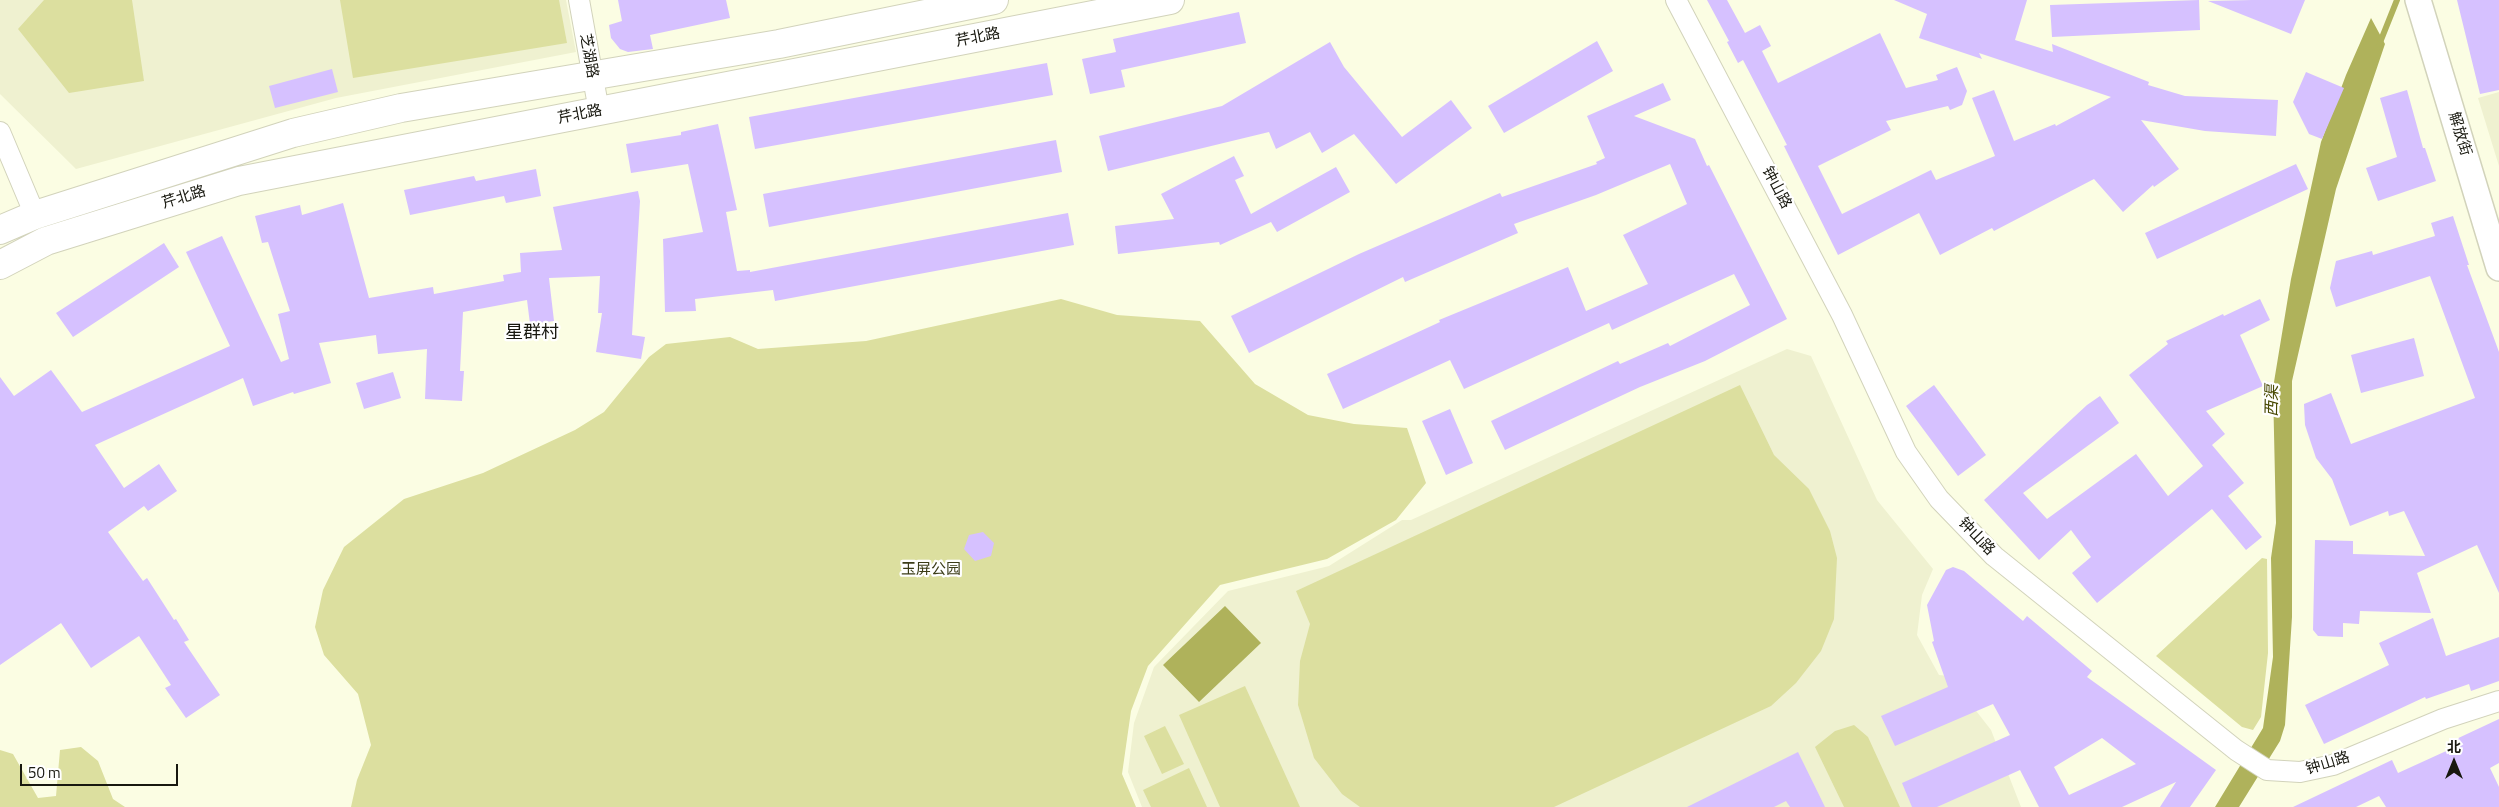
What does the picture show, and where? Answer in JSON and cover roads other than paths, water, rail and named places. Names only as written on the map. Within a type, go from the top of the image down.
[{"type":"main road","name":"芹北路","points":[[0,230],[35,214],[293,134],[401,108],[779,44],[994,0]]},
{"type":"main road","name":"芹北路","points":[[0,265],[46,241],[239,181],[1170,0]]},
{"type":"street","name":"芝湖路","points":[[579,0],[591,76],[599,111]]},
{"type":"street","name":"钟山路","points":[[1676,0],[1842,315],[1906,452],[1939,499],[1994,556],[2236,750],[2267,770],[2300,772],[2333,765],[2443,719],[2499,701]]},
{"type":"street","name":"解放街","points":[[2422,3],[2499,268]]},
{"type":"street","points":[[0,132],[46,241]]},
{"type":"waterway","name":"西渠","points":[[2379,45],[2397,0]]},
{"type":"district","name":"星群村","points":[[532,334]]},
{"type":"park label","name":"玉屏公园","points":[[931,570]]}]
